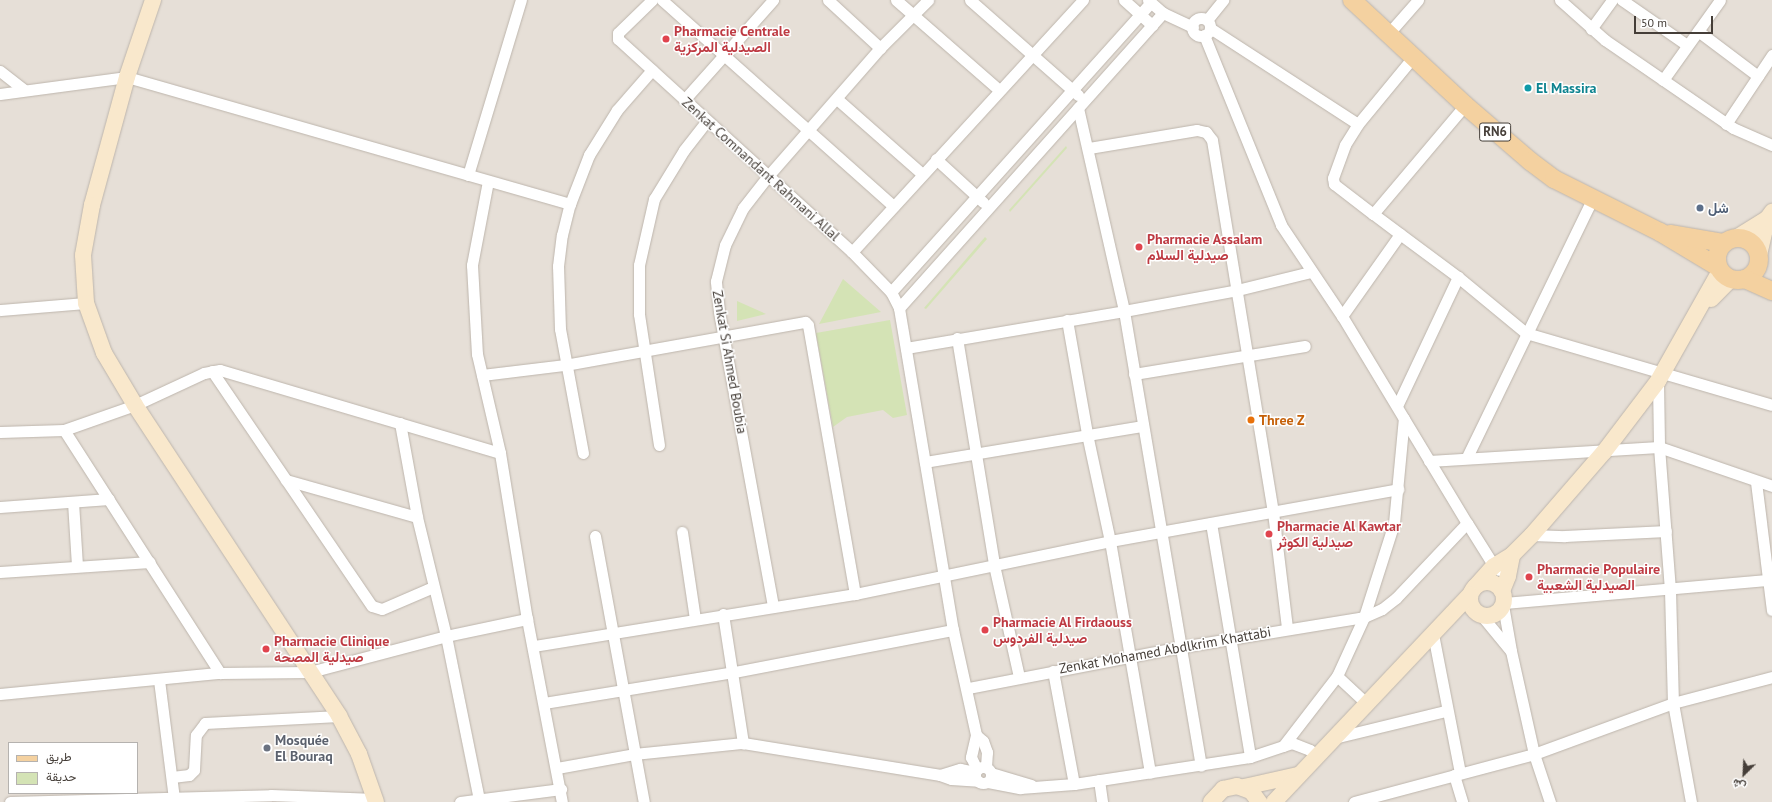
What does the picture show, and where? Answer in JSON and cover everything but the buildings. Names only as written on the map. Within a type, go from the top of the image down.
[{"type":"main road","points":[[153,0],[127,77],[92,205],[83,255],[86,303],[104,353],[135,405],[339,716],[359,754],[375,800]]},
{"type":"main road","name":"RN6","points":[[1352,0],[1465,105],[1530,161],[1554,179],[1660,232],[1729,274],[1772,291]]},
{"type":"main road","points":[[1729,274],[1717,254],[1730,240],[1769,215]]},
{"type":"main road","points":[[1274,802],[1366,703],[1438,630],[1494,566],[1512,555],[1532,535],[1604,452],[1660,377],[1700,310],[1729,274],[1755,272],[1763,261],[1769,215]]},
{"type":"main road","name":"RN6","points":[[1660,232],[1753,244],[1763,261]]},
{"type":"main road","points":[[1438,630],[1479,614],[1495,615],[1503,600],[1512,555]]},
{"type":"main road","points":[[1479,614],[1472,608],[1472,591],[1480,584],[1493,583],[1503,600]]},
{"type":"main road","points":[[1211,802],[1223,789],[1230,786],[1244,787],[1298,775]]},
{"type":"main road","points":[[1244,787],[1260,802]]},
{"type":"street","points":[[468,175],[521,0]]},
{"type":"street","name":"Zenkat Comnandant Rahmani Allal","points":[[652,0],[617,37],[684,100],[852,252],[891,292],[899,308],[953,630],[968,688],[976,735]]},
{"type":"street","points":[[662,0],[724,57],[893,206]]},
{"type":"street","points":[[684,100],[724,57],[773,0]]},
{"type":"street","points":[[828,0],[880,48]]},
{"type":"street","points":[[896,0],[999,90]]},
{"type":"street","name":"Zenkat Si Ahmed Boubia","points":[[773,606],[724,335],[716,281],[725,245],[744,208],[768,176],[837,99],[880,48],[928,0]]},
{"type":"street","points":[[970,0],[1073,90],[1081,104],[1124,311],[1142,426],[1201,766]]},
{"type":"street","points":[[852,252],[1083,0]]},
{"type":"street","points":[[1124,0],[1152,25]]},
{"type":"street","points":[[1207,28],[1223,0]]},
{"type":"street","points":[[1389,34],[1418,0]]},
{"type":"street","points":[[1560,0],[1591,29],[1726,124],[1772,145]]},
{"type":"street","points":[[1591,29],[1611,0]]},
{"type":"street","points":[[1622,0],[1688,45]]},
{"type":"street","points":[[1663,80],[1720,0]]},
{"type":"street","points":[[891,292],[1073,90],[1150,1],[1163,13],[1193,26],[1200,18],[1207,28],[1272,206],[1291,242],[1342,316],[1494,566],[1508,576]]},
{"type":"street","points":[[899,308],[1163,13]]},
{"type":"street","points":[[1207,28],[1358,124]]},
{"type":"street","points":[[1698,31],[1758,76]]},
{"type":"street","points":[[1726,124],[1772,55]]},
{"type":"street","points":[[1414,56],[1358,124],[1345,145],[1332,178],[1334,184],[1458,277],[1526,333],[1660,377],[1772,405]]},
{"type":"street","points":[[582,453],[564,365],[558,298],[558,266],[570,204],[589,155],[617,110],[652,70]]},
{"type":"street","points":[[0,71],[24,90]]},
{"type":"street","points":[[0,94],[127,77],[570,204]]},
{"type":"street","points":[[837,99],[922,174]]},
{"type":"street","points":[[1373,214],[1465,105]]},
{"type":"street","points":[[659,445],[638,314],[639,265],[654,199],[684,150],[707,121]]},
{"type":"street","points":[[1089,148],[1197,130],[1210,136],[1273,512],[1287,628]]},
{"type":"street","points":[[936,160],[989,208]]},
{"type":"street","points":[[488,181],[474,258],[472,284],[477,354],[500,453],[528,619],[561,789],[562,802]]},
{"type":"street","points":[[1467,457],[1592,199]]},
{"type":"street","points":[[1342,316],[1400,234]]},
{"type":"street","points":[[906,348],[956,338],[1124,311],[1237,290],[1311,272]]},
{"type":"street","points":[[1397,406],[1458,277]]},
{"type":"street","points":[[0,310],[86,303]]},
{"type":"street","points":[[482,375],[564,365],[645,351],[801,320],[808,325],[855,594]]},
{"type":"street","points":[[1066,320],[1087,434],[1110,541],[1150,773]]},
{"type":"street","points":[[956,338],[994,565],[1019,677]]},
{"type":"street","points":[[1134,374],[1305,346]]},
{"type":"street","points":[[0,432],[64,430],[135,405],[212,370],[233,373],[500,453]]},
{"type":"street","points":[[212,370],[374,608],[382,609],[433,587]]},
{"type":"street","points":[[1660,377],[1659,447],[1670,590],[1673,703],[1691,802]]},
{"type":"street","points":[[1283,746],[1337,676],[1364,617],[1394,523],[1404,418]]},
{"type":"street","points":[[400,423],[417,517],[446,636],[479,799]]},
{"type":"street","points":[[925,462],[1142,426]]},
{"type":"street","points":[[64,430],[220,673]]},
{"type":"street","points":[[1429,461],[1467,457],[1604,452],[1659,447],[1756,482],[1772,486]]},
{"type":"street","points":[[286,480],[417,517]]},
{"type":"street","points":[[1756,482],[1767,580],[1772,610]]},
{"type":"street","points":[[534,646],[614,635],[723,614],[855,594],[944,574],[1110,541],[1398,489]]},
{"type":"street","points":[[0,506],[109,499]]},
{"type":"street","points":[[73,502],[77,566]]},
{"type":"street","points":[[1210,523],[1250,757]]},
{"type":"street","name":"Zenkat Mohamed Abdlkrim Khattabi","points":[[968,688],[1181,647],[1287,628],[1364,617],[1382,609],[1396,598],[1467,523]]},
{"type":"street","points":[[1532,535],[1565,536],[1666,531]]},
{"type":"street","points":[[682,532],[695,619]]},
{"type":"street","points":[[595,536],[625,691],[634,754],[644,802]]},
{"type":"street","points":[[0,572],[150,562]]},
{"type":"street","points":[[1550,802],[1534,754],[1510,651],[1503,600],[1670,590],[1767,580]]},
{"type":"street","points":[[723,614],[734,672],[742,743]]},
{"type":"street","points":[[1479,614],[1510,651]]},
{"type":"street","points":[[0,694],[220,673],[310,672],[446,636],[528,619]]},
{"type":"street","points":[[544,703],[734,672],[953,630]]},
{"type":"street","points":[[1438,630],[1446,711],[1462,802]]},
{"type":"street","points":[[1053,671],[1074,784]]},
{"type":"street","points":[[1337,676],[1366,703]]},
{"type":"street","points":[[1354,802],[1534,754],[1673,703],[1772,678]]},
{"type":"street","points":[[159,680],[174,798]]},
{"type":"street","points":[[1334,738],[1446,711]]},
{"type":"street","points":[[172,777],[189,775],[194,770],[196,735],[205,723],[339,716]]},
{"type":"street","points":[[976,735],[983,741],[987,752],[982,774],[971,757],[976,735]]},
{"type":"street","points":[[557,768],[634,754],[742,743],[940,775],[960,769],[1039,788],[1201,766],[1250,757],[1283,746],[1302,745],[1315,758]]},
{"type":"street","points":[[1099,780],[1102,802]]},
{"type":"street","points":[[460,802],[561,789]]},
{"type":"street","points":[[10,802],[145,800],[271,795],[375,800]]},
{"type":"shaded area","points":[[0,0],[1772,0],[1772,802],[0,802]]},
{"type":"green space","points":[[1066,146],[1067,148],[1010,212],[1009,210]]},
{"type":"green space","points":[[985,237],[987,239],[926,309],[924,308]]},
{"type":"green space","points":[[843,279],[881,312],[819,324]]},
{"type":"green space","points":[[737,301],[766,314],[737,321]]},
{"type":"green space","points":[[890,320],[907,415],[893,418],[883,410],[847,417],[833,427],[816,333]]},
{"type":"place","name":"Pharmacie Centrale الصيدلية المركزية","points":[[666,39]]},
{"type":"place","name":"El Massira","points":[[1528,88]]},
{"type":"place","name":"شل","points":[[1700,208]]},
{"type":"place","name":"Pharmacie Assalam صيدلية السلام","points":[[1139,247]]},
{"type":"place","name":"Three Z","points":[[1251,420]]},
{"type":"place","name":"Pharmacie Al Kawtar صيدلية الكوثر","points":[[1269,534]]},
{"type":"place","name":"Pharmacie Populaire الصيدلية الشعبية","points":[[1529,577]]},
{"type":"place","name":"Pharmacie Al Firdaouss صيدلية الفردوس","points":[[985,630]]},
{"type":"place","name":"Pharmacie Clinique صيدلية المصحة","points":[[266,649]]},
{"type":"place","name":"Mosquée El Bouraq","points":[[267,748]]}]
